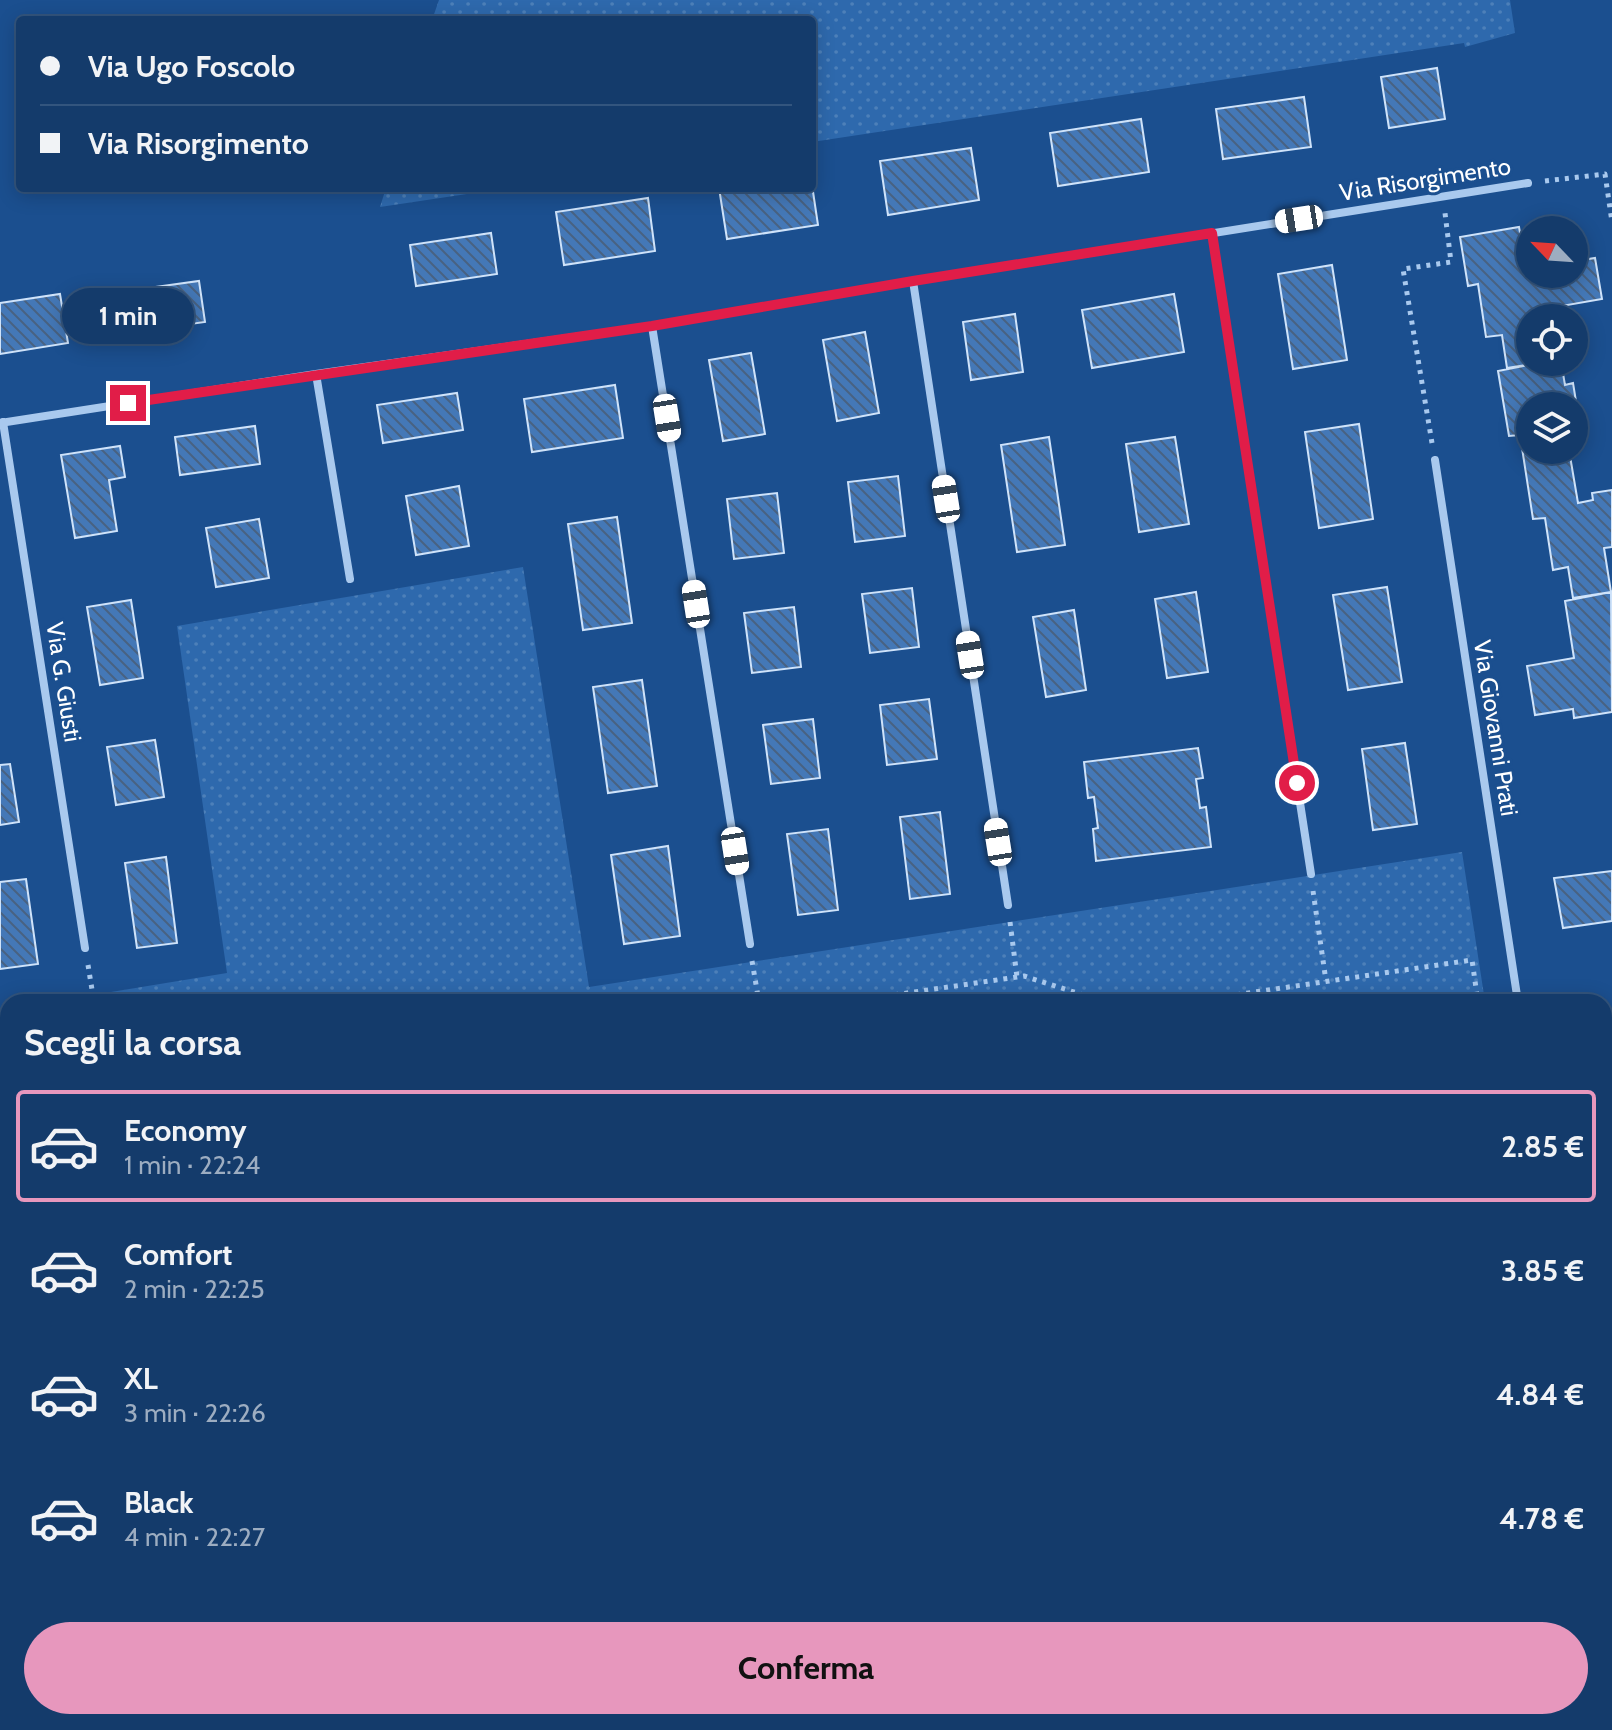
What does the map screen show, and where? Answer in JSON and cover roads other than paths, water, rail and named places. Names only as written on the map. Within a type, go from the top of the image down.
[{"type":"street","name":"Via Risorgimento","points":[[2,423],[652,326],[1528,183]]},
{"type":"street","points":[[1212,233],[1311,874]]},
{"type":"street","points":[[913,281],[1008,905]]},
{"type":"street","points":[[652,326],[750,944]]},
{"type":"street","points":[[316,374],[350,579]]},
{"type":"street","name":"Via G. Giusti","points":[[2,423],[85,948]]},
{"type":"street","name":"Via Giovanni Prati","points":[[1435,460],[1517,994]]}]
